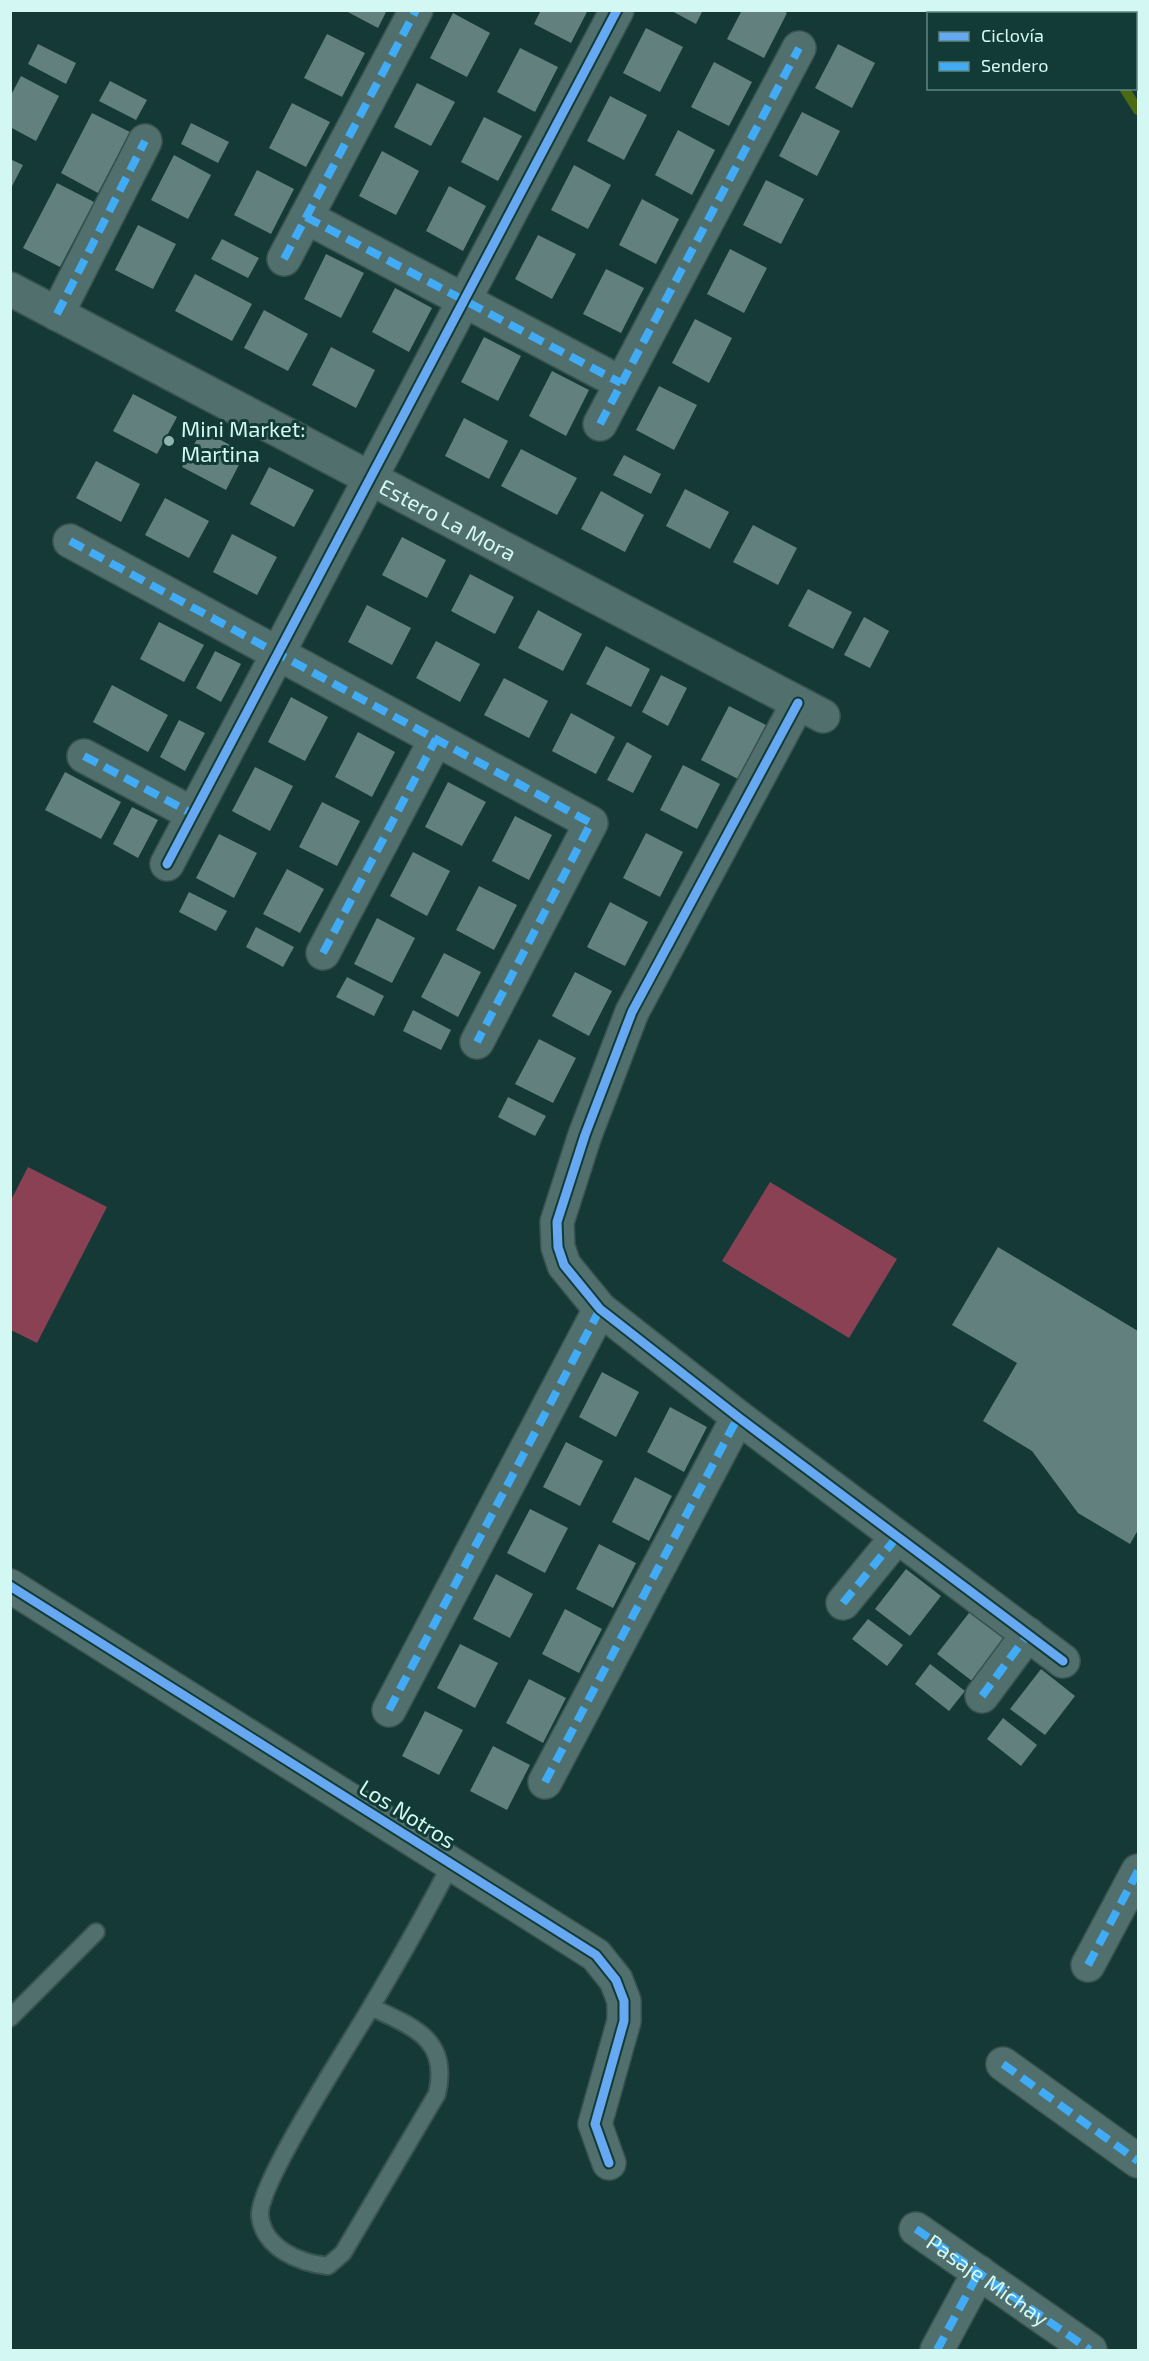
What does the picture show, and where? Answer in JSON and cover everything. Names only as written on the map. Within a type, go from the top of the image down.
[{"type":"street","points":[[284,259],[416,10]]},
{"type":"street","points":[[167,864],[617,10]]},
{"type":"street","points":[[600,424],[799,48]]},
{"type":"street","points":[[57,314],[145,141]]},
{"type":"street","points":[[306,217],[621,384]]},
{"type":"street","name":"Estero La Mora","points":[[10,289],[810,709],[643,991],[613,1057],[585,1135],[557,1222],[558,1246],[564,1265],[600,1309]]},
{"type":"street","points":[[70,541],[591,823],[477,1042]]},
{"type":"street","points":[[323,953],[436,739]]},
{"type":"street","points":[[84,756],[193,814]]},
{"type":"street","points":[[389,1710],[600,1309],[738,1417],[1063,1661]]},
{"type":"street","points":[[545,1782],[738,1417]]},
{"type":"street","points":[[843,1603],[897,1536]]},
{"type":"street","name":"Los Notros","points":[[10,1586],[596,1955],[616,1980],[624,2001],[624,2022],[596,2124],[609,2163]]},
{"type":"street","points":[[982,1696],[1028,1634]]},
{"type":"street","points":[[1088,1965],[1138,1871]]},
{"type":"street","points":[[1003,2064],[1138,2161]]},
{"type":"street","name":"Pasaje Michay","points":[[916,2229],[1090,2350]]},
{"type":"street","points":[[937,2350],[979,2272]]},
{"type":"lane","points":[[371,2007],[415,2028],[431,2043],[440,2061],[441,2077],[437,2094],[343,2253],[328,2266],[313,2265],[280,2249],[266,2231],[260,2215],[264,2194],[289,2144],[423,1919],[451,1864]]},
{"type":"lane","points":[[10,2019],[96,1932]]},
{"type":"shaded area","points":[[28,1167],[107,1207],[37,1343],[11,1330],[11,1200]]},
{"type":"shaded area","points":[[770,1182],[897,1259],[849,1338],[722,1261]]},
{"type":"building","points":[[344,10],[387,10],[378,28]]},
{"type":"building","points":[[541,10],[588,10],[571,43],[534,24]]},
{"type":"building","points":[[670,10],[703,10],[696,24]]},
{"type":"building","points":[[742,10],[781,10],[787,13],[764,58],[727,39]]},
{"type":"building","points":[[453,13],[490,33],[467,77],[430,58]]},
{"type":"building","points":[[646,28],[683,47],[660,92],[623,73]]},
{"type":"building","points":[[327,34],[365,53],[342,97],[304,78]]},
{"type":"building","points":[[38,44],[76,63],[66,84],[28,64]]},
{"type":"building","points":[[838,44],[875,63],[852,108],[815,88]]},
{"type":"building","points":[[520,48],[558,67],[535,112],[497,92]]},
{"type":"building","points":[[714,62],[752,82],[729,126],[691,107]]},
{"type":"building","points":[[21,76],[59,96],[36,141],[10,127],[10,97]]},
{"type":"building","points":[[110,81],[147,100],[136,120],[99,101]]},
{"type":"building","points":[[417,83],[455,102],[431,146],[394,127]]},
{"type":"building","points":[[610,96],[647,115],[624,160],[587,141]]},
{"type":"building","points":[[292,103],[330,122],[306,167],[269,148]]},
{"type":"building","points":[[802,112],[840,131],[817,176],[779,156]]},
{"type":"building","points":[[92,113],[130,132],[98,193],[61,173]]},
{"type":"building","points":[[484,117],[522,136],[498,181],[461,162]]},
{"type":"building","points":[[191,123],[229,142],[218,163],[181,144]]},
{"type":"building","points":[[678,130],[715,150],[692,195],[655,175]]},
{"type":"building","points":[[382,151],[419,171],[396,215],[359,196]]},
{"type":"building","points":[[174,155],[211,175],[188,219],[151,200]]},
{"type":"building","points":[[10,159],[23,165],[10,190]]},
{"type":"building","points":[[574,165],[611,185],[588,229],[551,210]]},
{"type":"building","points":[[257,170],[294,189],[271,234],[234,215]]},
{"type":"building","points":[[766,180],[804,199],[781,244],[743,225]]},
{"type":"building","points":[[57,183],[94,202],[60,267],[23,248]]},
{"type":"building","points":[[449,186],[486,206],[463,251],[426,231]]},
{"type":"building","points":[[642,199],[679,219],[656,264],[619,245]]},
{"type":"building","points":[[138,225],[176,244],[153,289],[115,270]]},
{"type":"building","points":[[538,235],[576,254],[552,299],[515,279]]},
{"type":"building","points":[[222,239],[259,258],[248,278],[211,259]]},
{"type":"building","points":[[730,249],[767,268],[744,313],[707,294]]},
{"type":"building","points":[[326,254],[364,273],[341,318],[304,299]]},
{"type":"building","points":[[606,269],[644,288],[621,333],[583,314]]},
{"type":"building","points":[[195,274],[252,304],[232,341],[175,311]]},
{"type":"building","points":[[395,288],[432,308],[409,352],[372,332]]},
{"type":"building","points":[[264,310],[308,334],[288,371],[244,348]]},
{"type":"building","points":[[695,319],[732,338],[709,383],[672,363]]},
{"type":"building","points":[[484,337],[521,356],[498,401],[461,382]]},
{"type":"building","points":[[331,347],[375,370],[356,408],[312,385]]},
{"type":"building","points":[[552,371],[589,390],[566,436],[529,416]]},
{"type":"building","points":[[659,386],[697,405],[674,450],[636,430]]},
{"type":"building","points":[[133,394],[177,417],[157,454],[113,431]]},
{"type":"building","points":[[464,418],[508,441],[489,479],[445,456]]},
{"type":"building","points":[[202,430],[245,453],[226,490],[182,467]]},
{"type":"building","points":[[521,449],[577,478],[557,515],[501,486]]},
{"type":"building","points":[[624,455],[661,474],[651,494],[613,475]]},
{"type":"building","points":[[96,461],[140,484],[121,522],[76,498]]},
{"type":"building","points":[[269,467],[314,490],[294,527],[250,504]]},
{"type":"building","points":[[685,489],[729,512],[710,549],[666,526]]},
{"type":"building","points":[[601,491],[644,515],[625,552],[581,529]]},
{"type":"building","points":[[165,498],[209,521],[189,558],[145,535]]},
{"type":"building","points":[[753,525],[797,548],[778,585],[733,562]]},
{"type":"building","points":[[232,534],[277,557],[257,595],[213,572]]},
{"type":"building","points":[[402,537],[446,560],[427,598],[382,575]]},
{"type":"building","points":[[470,574],[514,597],[495,634],[451,611]]},
{"type":"building","points":[[808,589],[852,612],[833,649],[788,626]]},
{"type":"building","points":[[367,605],[411,628],[392,665],[348,642]]},
{"type":"building","points":[[538,610],[582,634],[563,671],[518,648]]},
{"type":"building","points":[[864,617],[889,631],[870,668],[844,655]]},
{"type":"building","points":[[159,622],[204,645],[184,682],[140,659]]},
{"type":"building","points":[[436,641],[480,664],[460,702],[416,678]]},
{"type":"building","points":[[606,646],[650,669],[631,707],[586,684]]},
{"type":"building","points":[[215,651],[241,664],[221,702],[196,688]]},
{"type":"building","points":[[661,675],[687,688],[668,726],[642,712]]},
{"type":"building","points":[[504,678],[548,701],[529,738],[484,715]]},
{"type":"building","points":[[112,685],[168,715],[148,752],[93,722]]},
{"type":"building","points":[[291,697],[328,717],[305,761],[268,742]]},
{"type":"building","points":[[729,706],[766,725],[738,779],[701,760]]},
{"type":"building","points":[[571,713],[615,737],[596,774],[552,751]]},
{"type":"building","points":[[179,720],[205,733],[185,771],[160,757]]},
{"type":"building","points":[[358,732],[395,752],[372,797],[335,777]]},
{"type":"building","points":[[627,742],[652,756],[633,793],[607,780]]},
{"type":"building","points":[[683,765],[720,784],[697,829],[660,810]]},
{"type":"building","points":[[255,767],[293,786],[270,831],[232,811]]},
{"type":"building","points":[[65,772],[121,802],[101,839],[45,810]]},
{"type":"building","points":[[448,782],[486,802],[462,846],[425,827]]},
{"type":"building","points":[[322,802],[360,821],[337,866],[299,847]]},
{"type":"building","points":[[132,807],[158,820],[138,858],[113,844]]},
{"type":"building","points":[[515,816],[552,835],[529,880],[492,861]]},
{"type":"building","points":[[646,833],[683,852],[660,897],[623,878]]},
{"type":"building","points":[[219,834],[257,853],[234,898],[196,878]]},
{"type":"building","points":[[413,852],[450,871],[427,916],[390,896]]},
{"type":"building","points":[[287,869],[324,889],[300,933],[263,914]]},
{"type":"building","points":[[479,886],[517,905],[494,950],[456,930]]},
{"type":"building","points":[[189,892],[227,911],[216,931],[179,912]]},
{"type":"building","points":[[610,902],[648,922],[625,966],[587,947]]},
{"type":"building","points":[[377,918],[415,938],[392,983],[354,964]]},
{"type":"building","points":[[256,927],[294,947],[283,967],[246,947]]},
{"type":"building","points":[[444,953],[481,972],[458,1017],[421,997]]},
{"type":"building","points":[[575,972],[612,991],[589,1036],[552,1016]]},
{"type":"building","points":[[347,977],[384,996],[374,1016],[336,997]]},
{"type":"building","points":[[413,1010],[451,1030],[441,1050],[403,1031]]},
{"type":"building","points":[[539,1039],[576,1058],[553,1103],[515,1084]]},
{"type":"building","points":[[508,1097],[546,1116],[535,1136],[498,1117]]},
{"type":"building","points":[[998,1247],[1138,1331],[1138,1530],[1130,1544],[1078,1513],[1032,1451],[983,1421],[1017,1363],[952,1325]]},
{"type":"building","points":[[602,1372],[639,1392],[616,1437],[579,1417]]},
{"type":"building","points":[[670,1407],[707,1427],[684,1472],[647,1452]]},
{"type":"building","points":[[566,1442],[603,1461],[580,1506],[543,1487]]},
{"type":"building","points":[[635,1477],[672,1496],[649,1541],[612,1522]]},
{"type":"building","points":[[530,1509],[568,1528],[545,1573],[507,1553]]},
{"type":"building","points":[[599,1544],[636,1563],[613,1608],[576,1589]]},
{"type":"building","points":[[906,1569],[941,1596],[910,1636],[875,1609]]},
{"type":"building","points":[[496,1574],[533,1594],[510,1638],[473,1619]]},
{"type":"building","points":[[976,1604],[1011,1631],[972,1681],[937,1654]]},
{"type":"building","points":[[565,1609],[602,1629],[579,1673],[542,1654]]},
{"type":"building","points":[[868,1619],[903,1645],[887,1666],[852,1639]]},
{"type":"building","points":[[460,1644],[498,1663],[475,1708],[437,1688]]},
{"type":"building","points":[[930,1664],[965,1691],[949,1711],[915,1684]]},
{"type":"building","points":[[1041,1669],[1075,1696],[1045,1735],[1010,1709]]},
{"type":"building","points":[[529,1679],[566,1698],[543,1743],[506,1723]]},
{"type":"building","points":[[425,1711],[463,1730],[439,1775],[402,1756]]},
{"type":"building","points":[[1003,1718],[1037,1745],[1021,1766],[987,1739]]},
{"type":"building","points":[[493,1746],[530,1765],[507,1810],[470,1791]]},
{"type":"waterway","points":[[1125,90],[1138,110]]},
{"type":"marked path","points":[[284,259],[416,10]]},
{"type":"marked path","points":[[600,424],[799,48]]},
{"type":"marked path","points":[[57,314],[145,141]]},
{"type":"marked path","points":[[306,217],[621,383]]},
{"type":"marked path","points":[[70,541],[591,823],[477,1042]]},
{"type":"marked path","points":[[323,953],[436,739]]},
{"type":"marked path","points":[[84,756],[193,814]]},
{"type":"marked path","points":[[389,1710],[600,1309]]},
{"type":"marked path","points":[[545,1782],[738,1417]]},
{"type":"marked path","points":[[843,1603],[897,1537]]},
{"type":"marked path","points":[[982,1696],[1028,1634]]},
{"type":"marked path","points":[[1088,1965],[1138,1871]]},
{"type":"marked path","points":[[1003,2064],[1138,2161]]},
{"type":"marked path","points":[[916,2229],[1090,2350]]},
{"type":"marked path","points":[[937,2350],[979,2272]]},
{"type":"cycle path","points":[[167,864],[617,10]]},
{"type":"cycle path","points":[[798,703],[632,1012],[585,1135],[557,1222],[558,1247],[564,1265],[600,1309],[738,1417],[1063,1661]]},
{"type":"cycle path","points":[[10,1586],[596,1955],[616,1980],[624,2001],[624,2021],[595,2124],[609,2163]]},
{"type":"place","name":"Mini Market: Martina","points":[[169,441]]}]
